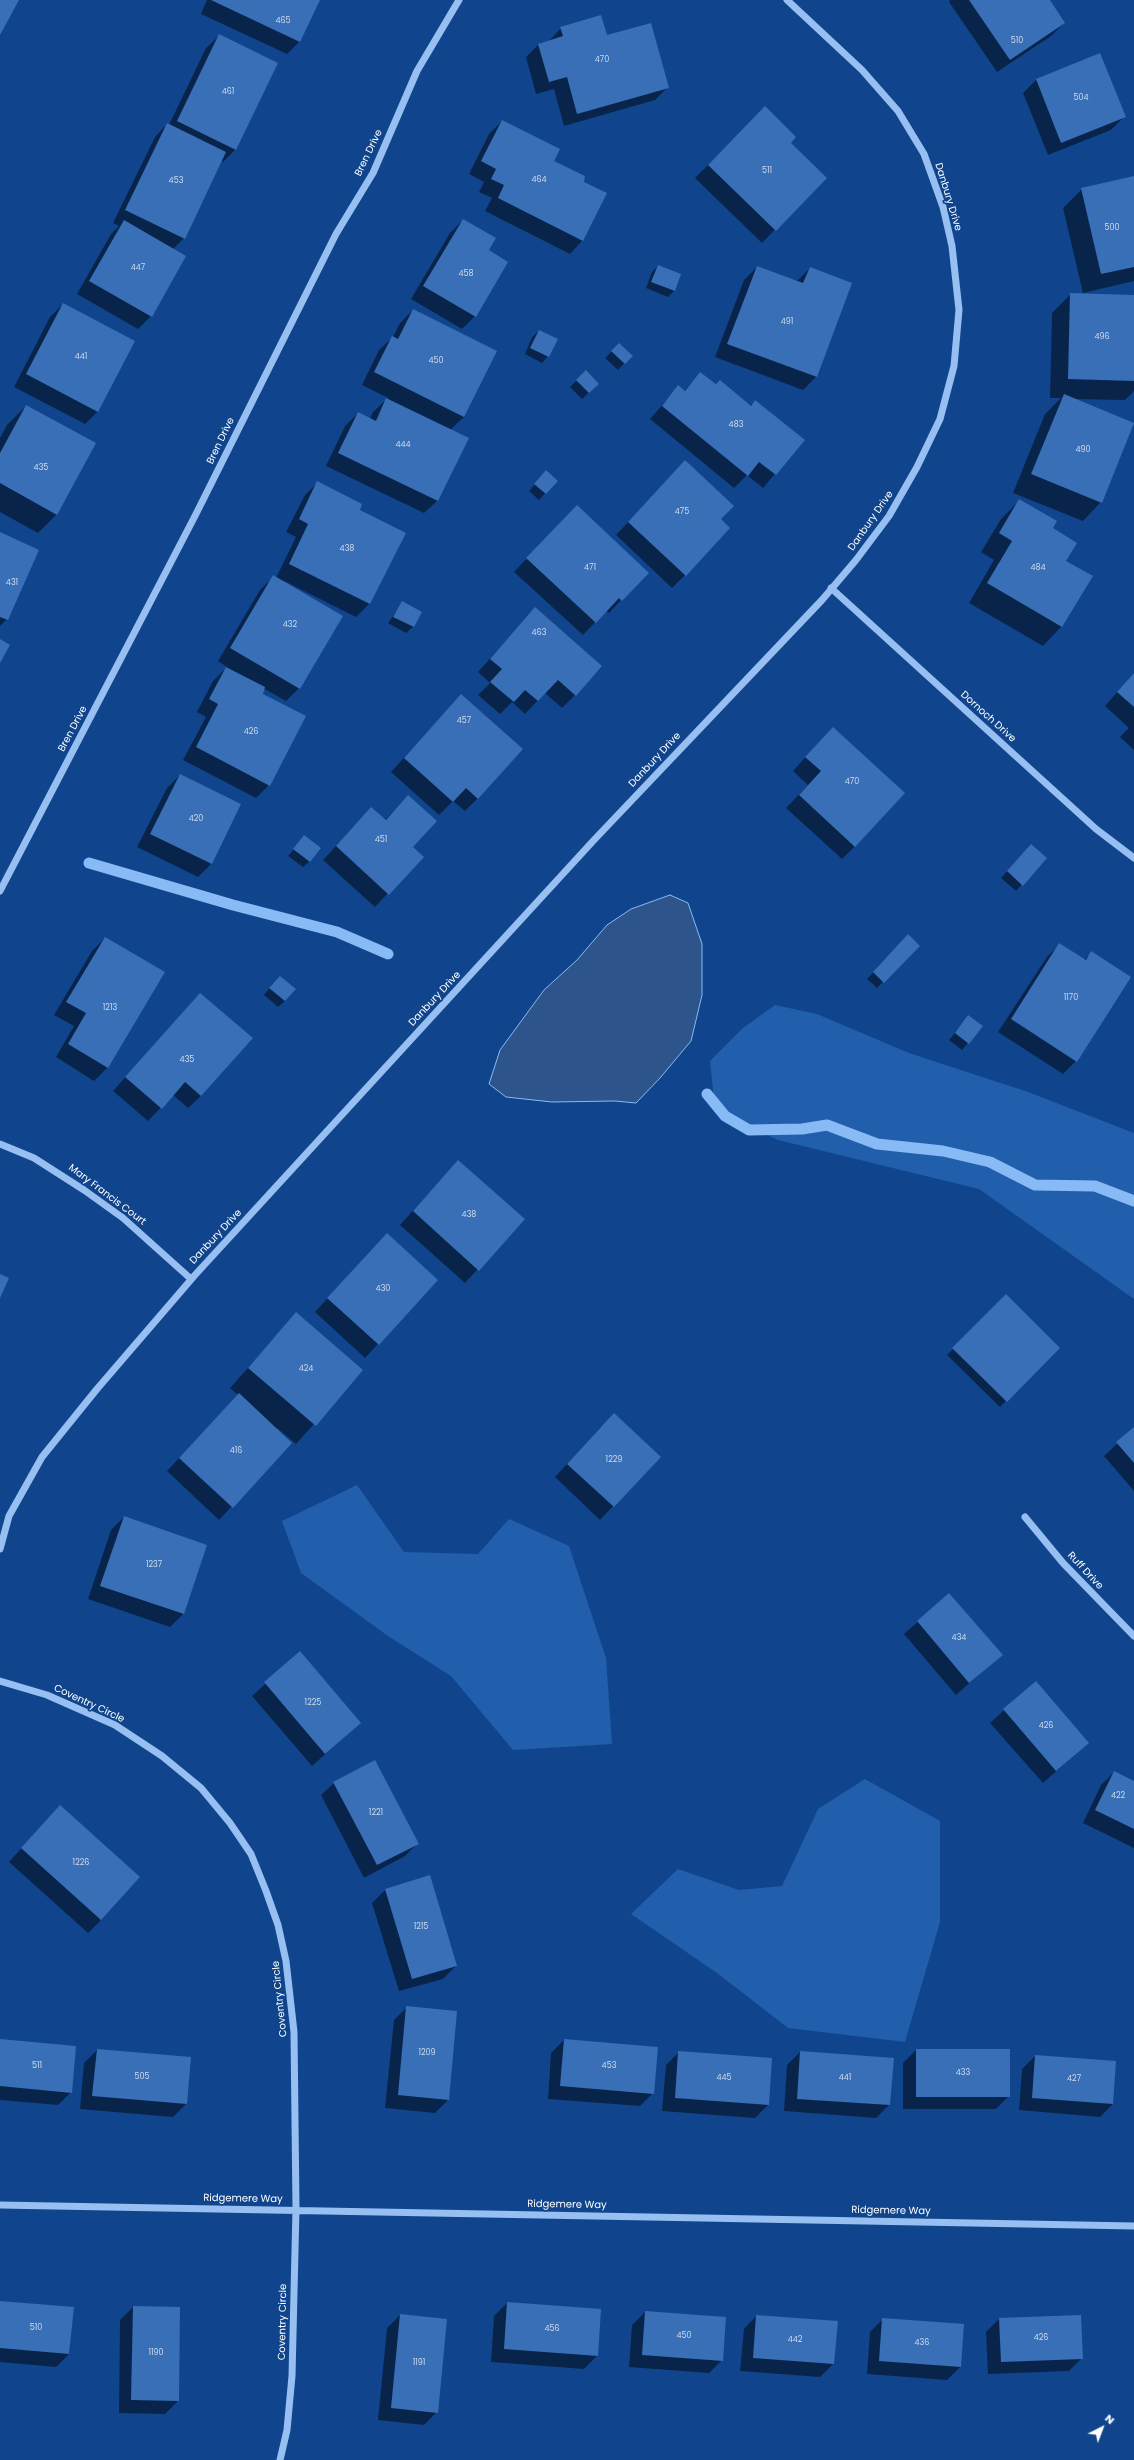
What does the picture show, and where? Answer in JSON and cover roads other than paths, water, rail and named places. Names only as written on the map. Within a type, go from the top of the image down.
[{"type":"street","name":"Bren Drive","points":[[0,891],[196,514],[343,220],[372,172],[418,71],[458,0]]},
{"type":"street","name":"Danbury Drive","points":[[0,1548],[9,1516],[42,1457],[97,1389],[192,1279],[594,840],[856,560],[889,516],[917,467],[940,419],[954,366],[959,310],[950,236],[943,207],[924,154],[898,111],[862,70],[787,0]]},
{"type":"street","name":"Dornoch Drive","points":[[831,588],[1096,829],[1134,858]]},
{"type":"street","name":"Mary Francis Court","points":[[0,1144],[34,1158],[78,1185],[124,1218],[192,1279]]},
{"type":"street","name":"Ruff Drive","points":[[1025,1517],[1063,1563],[1134,1636]]},
{"type":"street","name":"Coventry Circle","points":[[0,1681],[47,1695],[116,1725],[162,1756],[201,1788],[234,1828],[251,1854],[278,1925],[286,1961],[294,2032],[296,2209],[292,2376],[287,2430],[280,2460]]},
{"type":"street","name":"Ridgemere Way","points":[[0,2205],[296,2209],[1134,2226]]},
{"type":"waterway","points":[[89,863],[233,905],[337,932],[388,954]]},
{"type":"waterway","points":[[707,1094],[725,1116],[749,1130],[802,1129],[827,1125],[877,1144],[943,1151],[990,1162],[1035,1185],[1095,1186],[1134,1201]]}]
